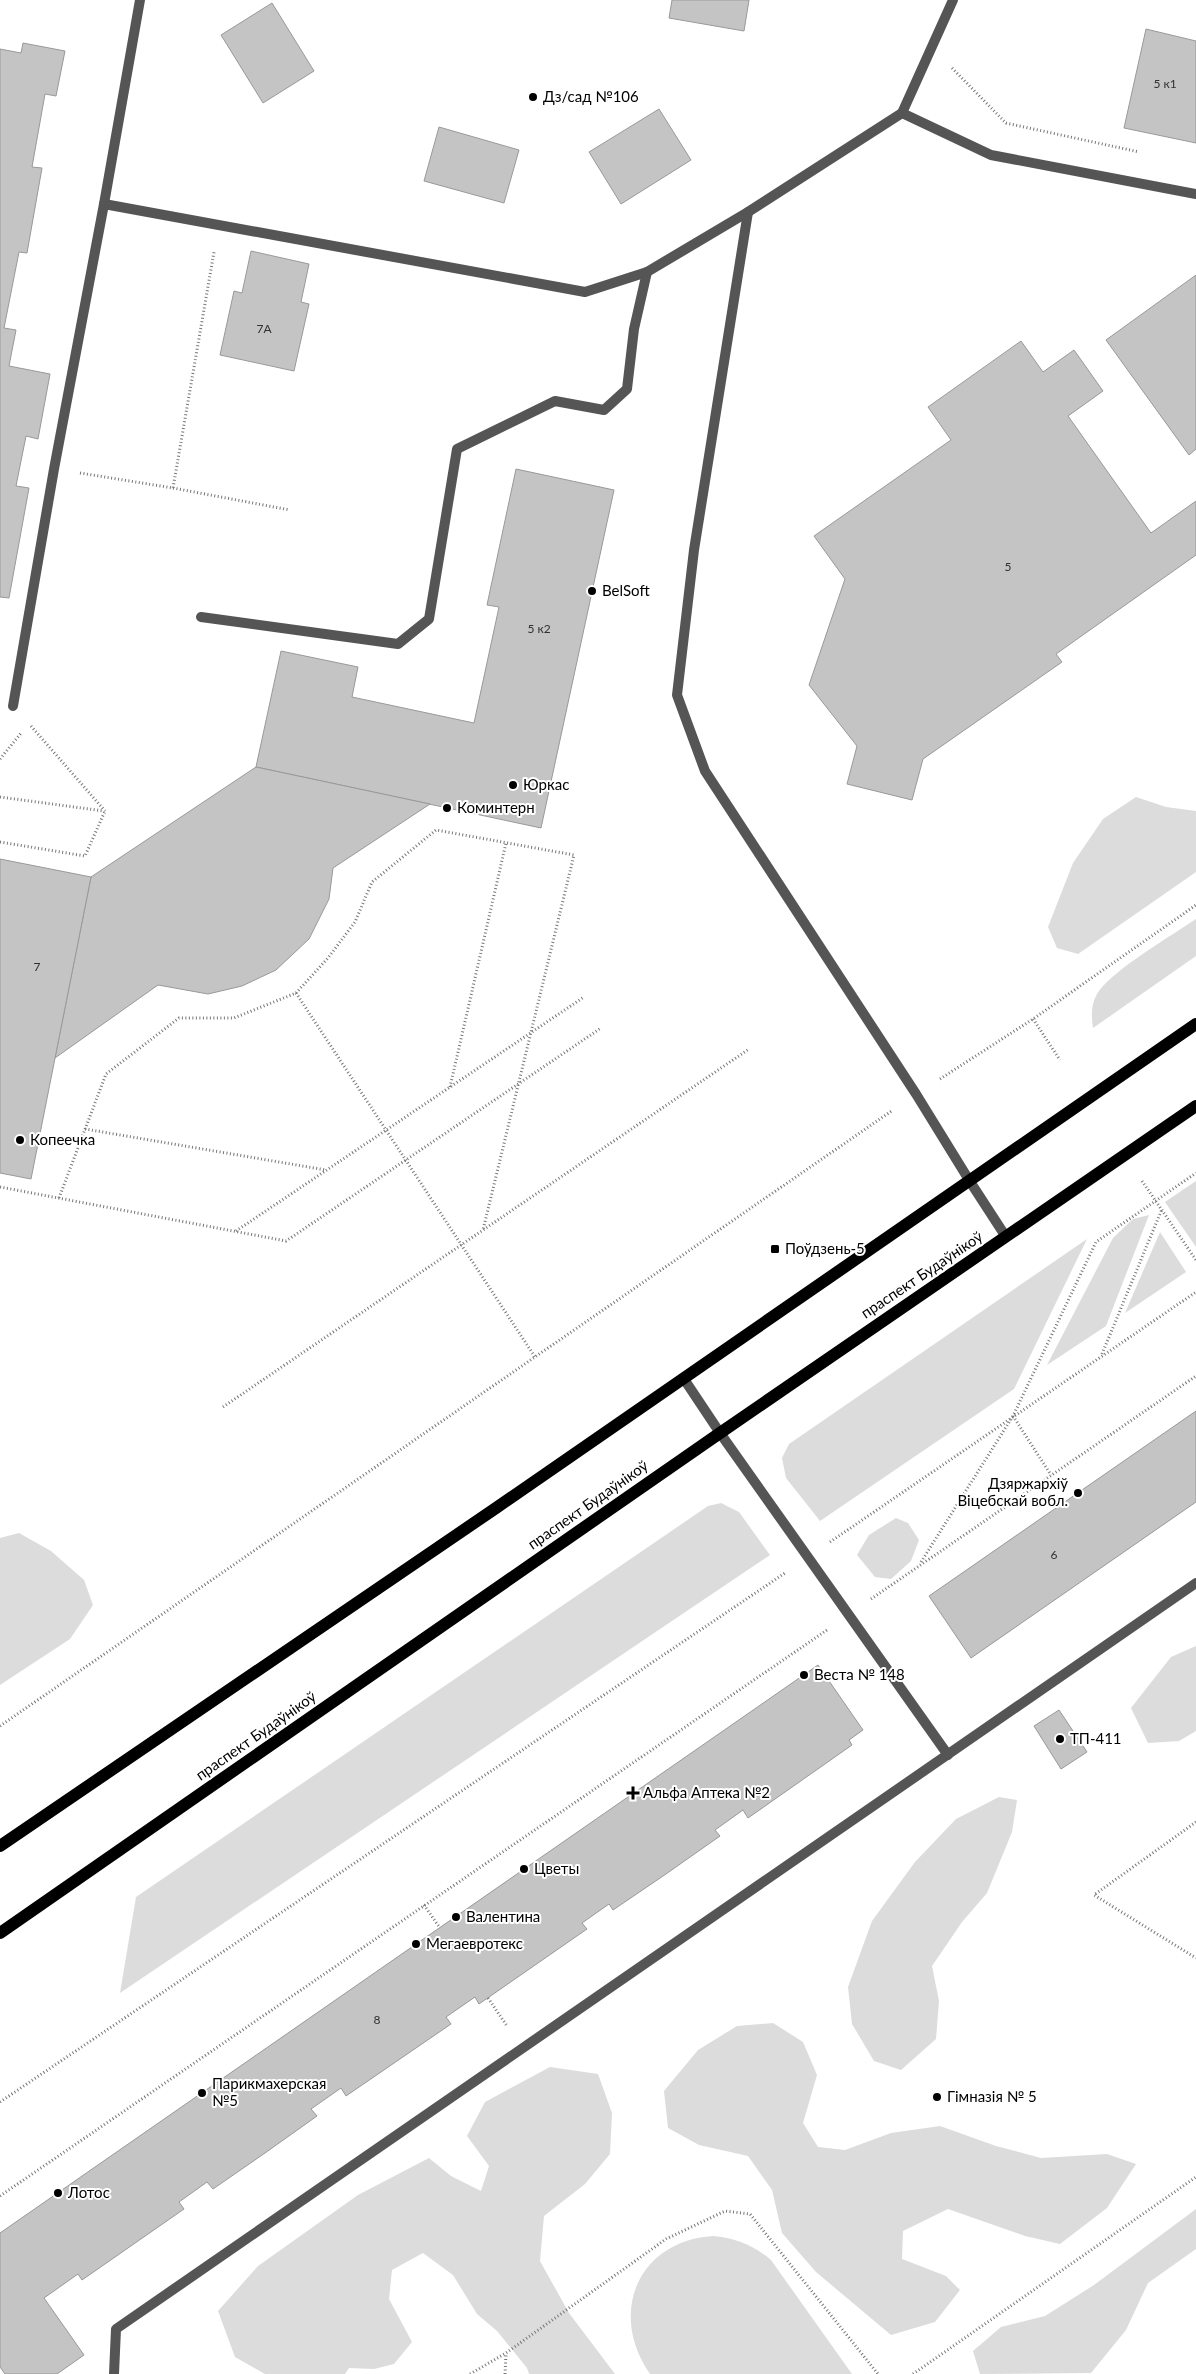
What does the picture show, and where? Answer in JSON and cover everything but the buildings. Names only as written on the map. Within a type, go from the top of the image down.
[{"type":"main road","points":[[0,1846],[684,1379],[1196,1024]]},
{"type":"main road","name":"праспект Будаўнікоў","points":[[0,1932],[1196,1106]]},
{"type":"street","points":[[13,706],[54,469],[140,0]]},
{"type":"street","points":[[104,204],[585,292],[647,272],[748,212],[902,113],[953,0]]},
{"type":"street","points":[[902,113],[991,155],[1196,194]]},
{"type":"street","points":[[748,212],[694,550],[677,695],[705,771],[916,1094],[1006,1237]]},
{"type":"street","points":[[201,617],[398,644],[429,619],[457,449],[555,400],[604,410],[627,389],[634,329],[647,272]]},
{"type":"street","points":[[684,1379],[720,1433],[948,1755]]},
{"type":"street","points":[[114,2374],[116,2328],[1196,1583]]},
{"type":"path","points":[[932,47],[1006,123],[1148,154]]},
{"type":"path","points":[[172,488],[219,224]]},
{"type":"path","points":[[54,469],[290,510]]},
{"type":"path","points":[[0,759],[29,724],[105,811]]},
{"type":"path","points":[[0,797],[105,811]]},
{"type":"path","points":[[0,842],[86,856],[105,811]]},
{"type":"path","points":[[59,1198],[106,1074],[179,1018],[234,1018],[296,993],[328,958],[355,922],[372,882],[436,830],[574,855],[483,1230]]},
{"type":"path","points":[[450,1087],[506,843]]},
{"type":"path","points":[[0,1726],[916,1094],[1034,1019],[1196,905]]},
{"type":"path","points":[[296,993],[535,1357]]},
{"type":"path","points":[[235,1231],[584,997]]},
{"type":"path","points":[[1034,1019],[1060,1060]]},
{"type":"path","points":[[0,1187],[286,1241],[601,1028]]},
{"type":"path","points":[[223,1407],[749,1049]]},
{"type":"path","points":[[85,1129],[327,1170]]},
{"type":"path","points":[[920,1564],[1013,1416],[1096,1242],[1196,1173]]},
{"type":"path","points":[[1142,1181],[1196,1260]]},
{"type":"path","points":[[1102,1356],[1162,1209]]},
{"type":"path","points":[[0,2102],[808,1558],[1196,1292]]},
{"type":"path","points":[[0,2196],[1196,1376]]},
{"type":"path","points":[[1013,1416],[1051,1475]]},
{"type":"path","points":[[1196,1822],[1094,1895],[1196,1958]]},
{"type":"path","points":[[424,1904],[440,1928]]},
{"type":"path","points":[[488,1998],[522,2048]]},
{"type":"path","points":[[913,2374],[1196,2177]]},
{"type":"path","points":[[470,2374],[506,2353],[666,2238],[725,2211],[750,2214],[878,2374]]},
{"type":"path","points":[[506,2353],[506,2374]]},
{"type":"shaded area","points":[[1136,797],[1166,807],[1196,811],[1196,872],[1078,954],[1057,948],[1048,927],[1073,863],[1103,819]]},
{"type":"shaded area","points":[[1196,919],[1196,956],[1093,1028],[1092,1013],[1094,1000],[1107,982],[1118,972]]},
{"type":"shaded area","points":[[1196,1181],[1196,1247],[1165,1202]]},
{"type":"shaded area","points":[[1149,1215],[1106,1326],[1047,1365],[1113,1238],[1133,1219]]},
{"type":"shaded area","points":[[1160,1232],[1186,1272],[1125,1313]]},
{"type":"shaded area","points":[[1087,1239],[1014,1389],[820,1521],[786,1478],[782,1458],[789,1444]]},
{"type":"shaded area","points":[[721,1503],[739,1512],[770,1555],[120,1993],[136,1897],[708,1506]]},
{"type":"shaded area","points":[[896,1518],[908,1523],[919,1540],[911,1561],[891,1579],[875,1577],[857,1555],[869,1535]]},
{"type":"shaded area","points":[[19,1533],[51,1551],[84,1580],[93,1605],[70,1639],[0,1685],[0,1538]]},
{"type":"shaded area","points":[[1196,1646],[1196,1731],[1179,1741],[1148,1743],[1131,1708],[1171,1657]]},
{"type":"shaded area","points":[[999,1797],[1017,1800],[1012,1832],[987,1893],[962,1922],[932,1966],[939,2001],[936,2039],[901,2070],[874,2061],[852,2024],[848,1987],[872,1921],[915,1862],[956,1819]]},
{"type":"shaded area","points":[[773,2023],[803,2042],[817,2075],[803,2123],[818,2147],[845,2150],[891,2133],[940,2126],[996,2146],[1041,2158],[1107,2154],[1136,2164],[1107,2208],[1060,2244],[1025,2236],[948,2209],[903,2231],[902,2259],[946,2276],[960,2290],[935,2322],[891,2335],[816,2272],[782,2233],[772,2190],[748,2156],[699,2145],[668,2128],[664,2091],[698,2050],[737,2026]]},
{"type":"shaded area","points":[[550,2067],[598,2074],[612,2113],[610,2154],[585,2184],[544,2216],[540,2261],[569,2313],[615,2374],[529,2374],[527,2368],[497,2331],[477,2314],[453,2275],[423,2253],[392,2270],[389,2299],[412,2342],[394,2364],[374,2369],[349,2368],[345,2374],[265,2374],[235,2357],[218,2311],[258,2266],[358,2195],[429,2158],[451,2176],[481,2191],[489,2166],[467,2136],[485,2102]]},
{"type":"shaded area","points":[[1196,2209],[1196,2249],[1148,2283],[1126,2330],[1091,2373],[980,2374],[973,2351],[1001,2327],[1045,2316],[1094,2285]]},
{"type":"shaded area","points":[[713,2236],[729,2238],[744,2243],[758,2250],[771,2260],[852,2374],[650,2374],[638,2351],[631,2328],[631,2305],[637,2284],[649,2266],[665,2251],[687,2241]]},
{"type":"place","name":"Дз/сад №106","points":[[533,97]]},
{"type":"place","name":"BelSoft","points":[[592,591]]},
{"type":"place","name":"Юркас","points":[[513,785]]},
{"type":"place","name":"Коминтерн","points":[[447,808]]},
{"type":"place","name":"Копеечка","points":[[20,1140]]},
{"type":"place","name":"Поўдзень-5","points":[[775,1249]]},
{"type":"place","name":"Дзяржархіў Віцебскай вобл.","points":[[1078,1493]]},
{"type":"place","name":"Веста № 148","points":[[804,1675]]},
{"type":"place","name":"ТП-411","points":[[1060,1739]]},
{"type":"place","name":"Альфа Аптека №2","points":[[633,1793]]},
{"type":"place","name":"Цветы","points":[[524,1869]]},
{"type":"place","name":"Валентина","points":[[456,1917]]},
{"type":"place","name":"Мегаевротекс","points":[[416,1944]]},
{"type":"place","name":"Парикмахерская №5","points":[[202,2093]]},
{"type":"place","name":"Гімназія № 5","points":[[937,2097]]},
{"type":"place","name":"Лотос","points":[[58,2193]]}]
